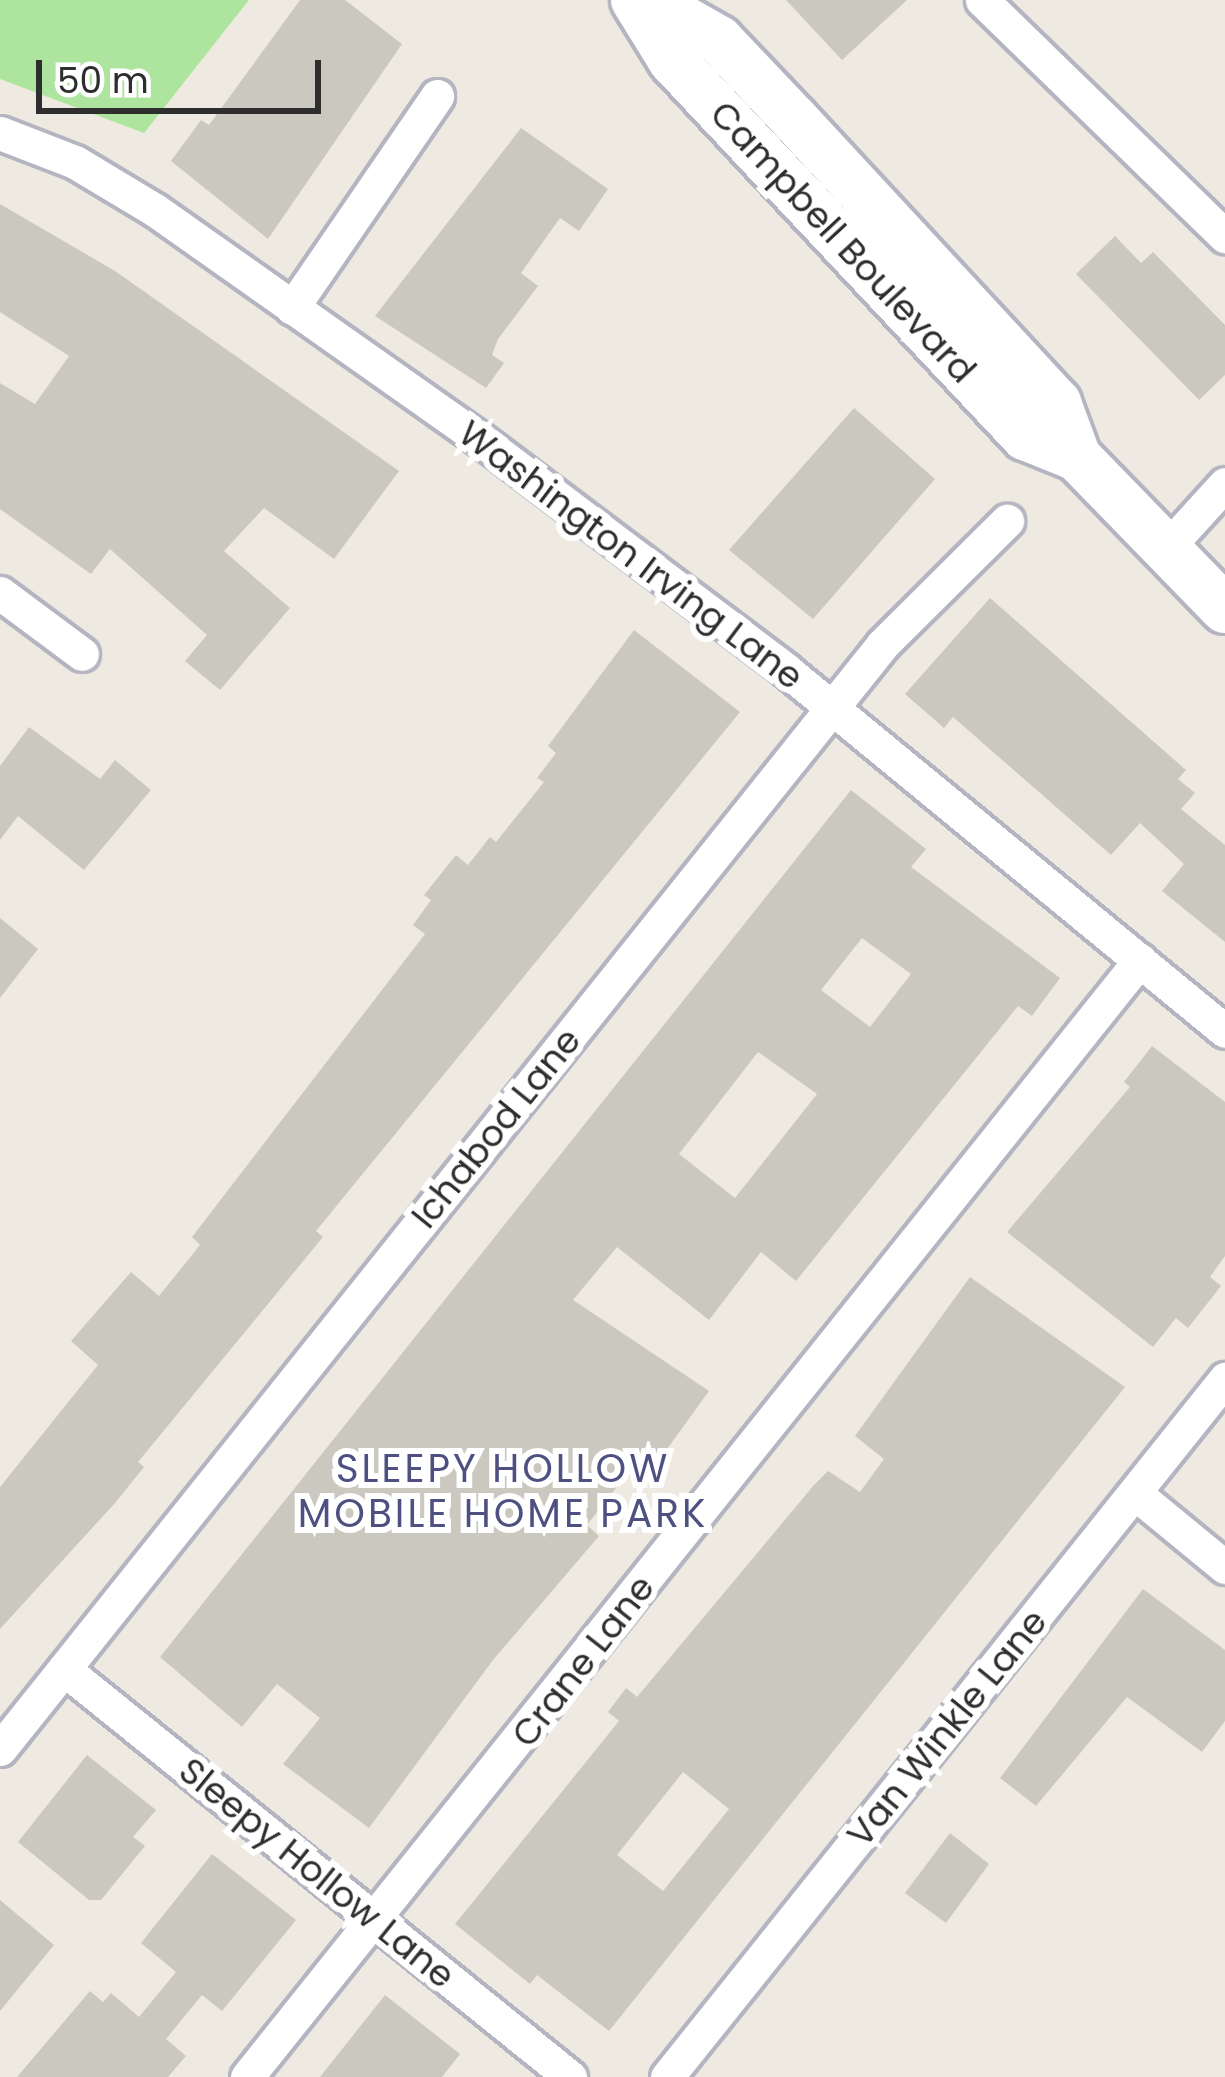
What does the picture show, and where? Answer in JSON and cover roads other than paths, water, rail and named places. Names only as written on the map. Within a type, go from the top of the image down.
[{"type":"street","name":"Campbell Boulevard","points":[[635,0],[672,60],[1025,436],[1077,458],[1225,609]]},
{"type":"street","name":"Campbell Boulevard","points":[[649,0],[719,40],[795,120],[1057,403],[1077,458]]},
{"type":"street","points":[[982,0],[1225,236]]},
{"type":"street","points":[[292,308],[436,96]]},
{"type":"street","name":"Washington Irving Lane","points":[[0,133],[75,162],[480,439],[830,709],[1225,1031]]},
{"type":"street","points":[[1165,550],[1225,484]]},
{"type":"street","name":"Ichabod Lane","points":[[0,1749],[830,709],[930,591],[1006,521]]},
{"type":"street","points":[[0,593],[82,654]]},
{"type":"street","name":"Crane Lane","points":[[247,2077],[1140,960]]},
{"type":"street","name":"Van Winkle Lane","points":[[667,2077],[1225,1379]]},
{"type":"street","points":[[1136,1494],[1225,1567]]},
{"type":"street","name":"Sleepy Hollow Lane","points":[[64,1669],[570,2077]]},
{"type":"district","name":"SLEEPY HOLLOW MOBILE HOME PARK","points":[[503,1492]]}]
